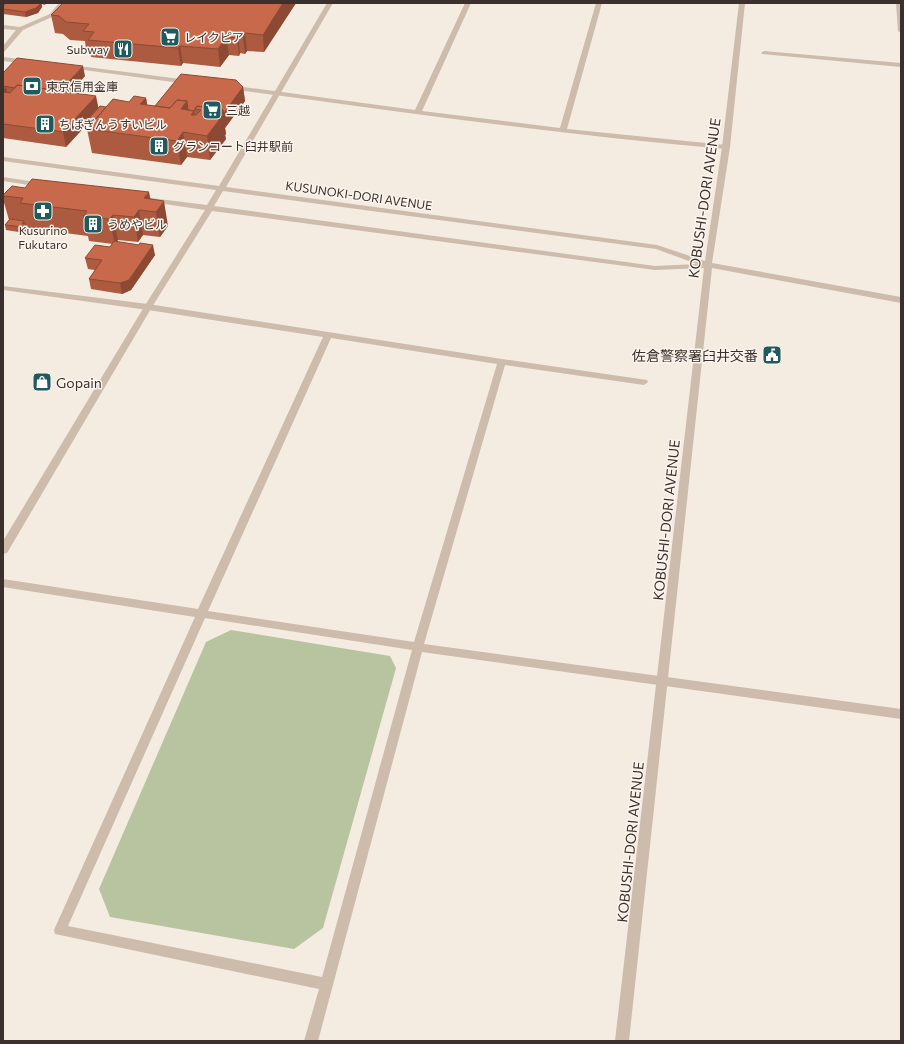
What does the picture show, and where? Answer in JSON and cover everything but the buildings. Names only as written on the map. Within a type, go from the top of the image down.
[{"type":"street","points":[[4,48],[12,36],[21,29],[52,14],[62,3]]},
{"type":"street","points":[[3,550],[148,307],[209,209],[330,3]]},
{"type":"street","points":[[418,112],[468,3]]},
{"type":"street","points":[[563,130],[599,3]]},
{"type":"street","name":"KOBUSHI-DORI AVENUE","points":[[622,1041],[708,265],[726,147],[742,3]]},
{"type":"street","points":[[899,3],[901,31]]},
{"type":"street","points":[[3,27],[21,29]]},
{"type":"street","points":[[764,53],[901,65]]},
{"type":"street","points":[[3,59],[40,63]]},
{"type":"street","points":[[63,66],[194,83]]},
{"type":"street","points":[[224,86],[676,144],[726,147]]},
{"type":"street","name":"KUSUNOKI-DORI AVENUE","points":[[3,159],[657,247],[708,265],[901,300]]},
{"type":"street","points":[[3,179],[49,186]]},
{"type":"street","name":"KUSUNOKI-DORI AVENUE","points":[[142,199],[655,268],[708,265]]},
{"type":"street","points":[[3,288],[148,307],[502,362],[644,382]]},
{"type":"street","points":[[327,984],[60,930],[201,614],[328,335]]},
{"type":"street","points":[[311,1041],[418,647],[502,362]]},
{"type":"street","points":[[3,584],[418,647],[901,714]]},
{"type":"green space","points":[[231,630],[390,656],[396,668],[323,928],[294,949],[110,917],[99,889],[206,642]]},
{"type":"place","name":"レイクピア","points":[[170,37]]},
{"type":"place","name":"Subway","points":[[123,49]]},
{"type":"place","name":"東京信用金庫","points":[[32,86]]},
{"type":"place","name":"三越","points":[[212,110]]},
{"type":"place","name":"ちばぎんうすいビル","points":[[45,124]]},
{"type":"place","name":"グランコート臼井駅前","points":[[159,146]]},
{"type":"place","name":"Kusurino Fukutaro","points":[[43,211]]},
{"type":"place","name":"うめやビル","points":[[93,224]]},
{"type":"place","name":"佐倉警察署臼井交番","points":[[772,355]]},
{"type":"place","name":"Gopain","points":[[42,382]]}]
